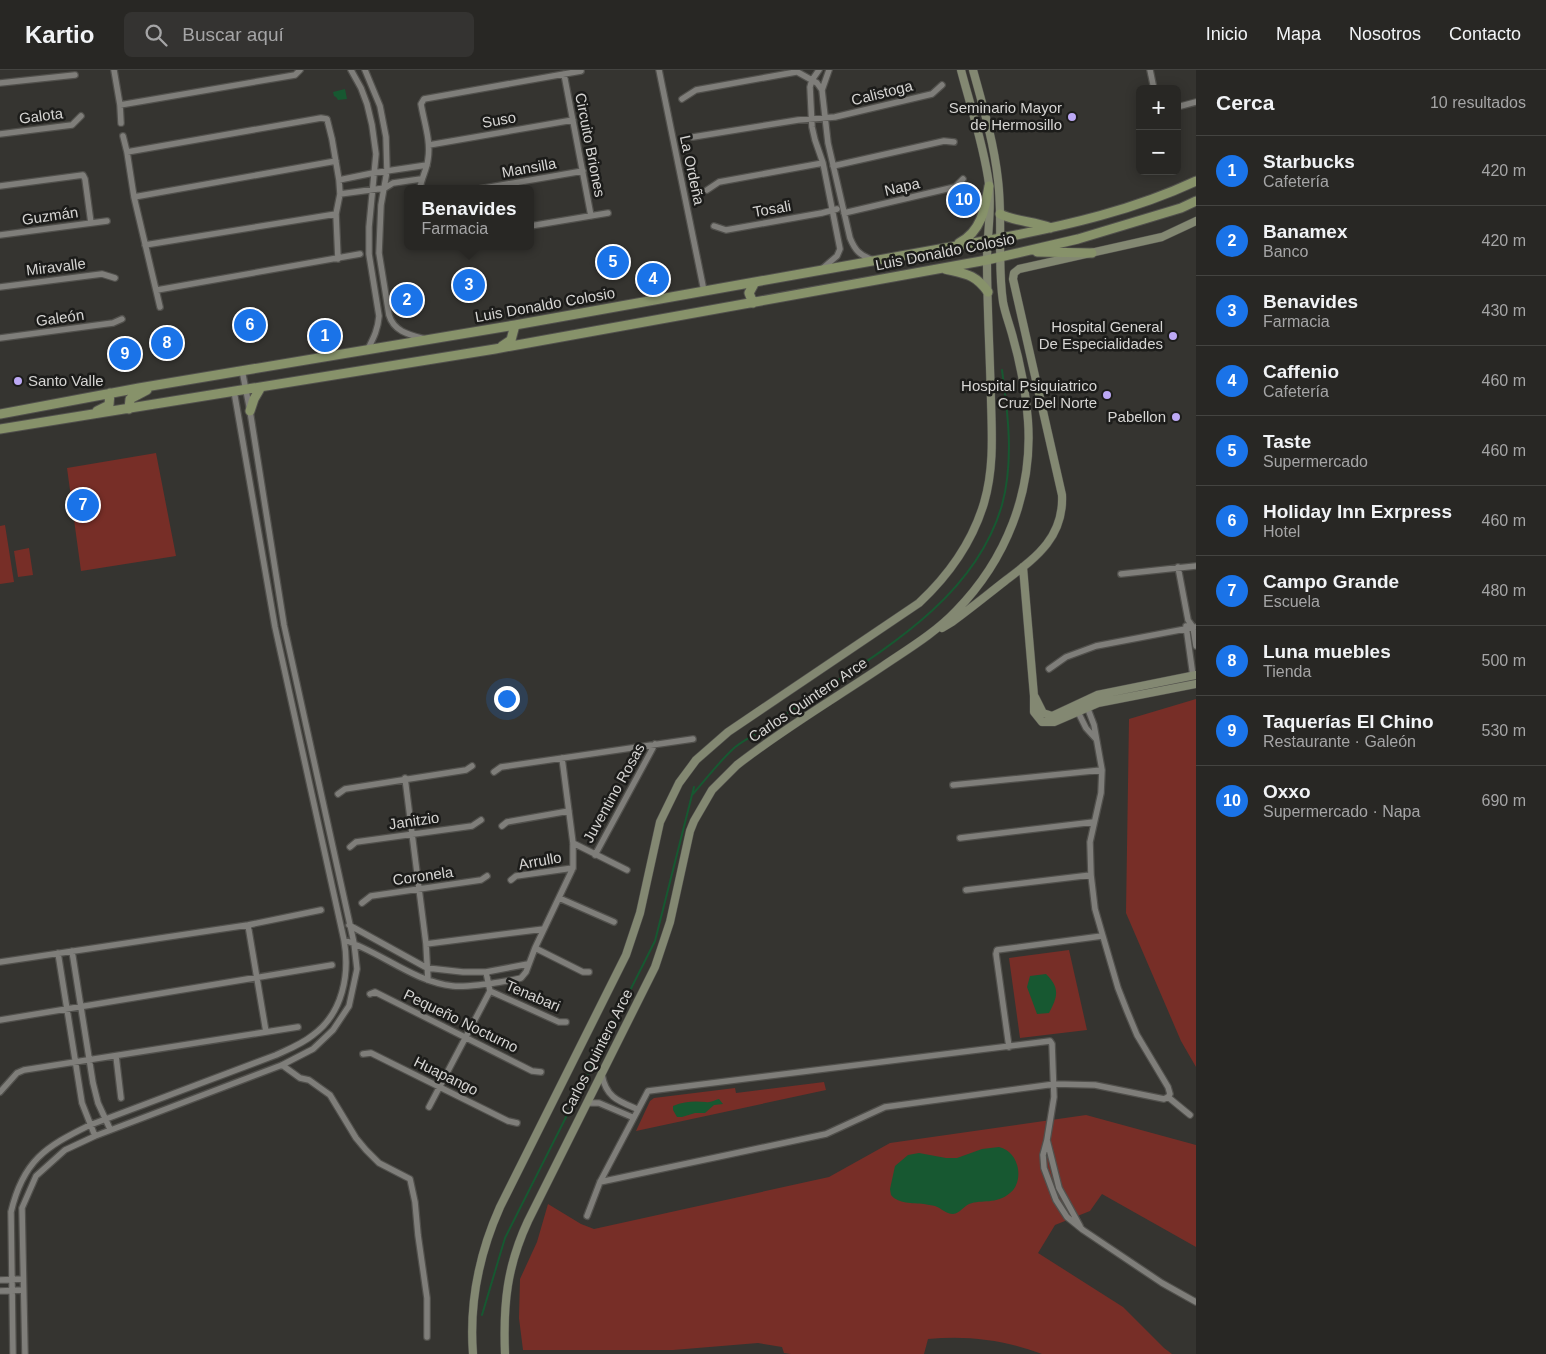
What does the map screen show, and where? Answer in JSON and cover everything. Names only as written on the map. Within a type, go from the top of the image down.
[{"type":"main road","name":"Carlos Quintero Arce","points":[[472,1352],[475,1284],[485,1245],[500,1207],[626,955],[640,914],[660,822],[679,783],[701,755],[728,732],[919,603],[938,585],[954,564],[972,533],[985,500],[992,448],[987,260],[989,186],[983,151],[961,70]]},
{"type":"main road","name":"Carlos Quintero Arce","points":[[505,1354],[504,1307],[514,1254],[528,1220],[658,959],[670,922],[690,831],[699,810],[712,790],[728,772],[746,757],[923,639],[955,612],[982,580],[997,556],[1019,508],[1025,478],[1028,442],[1026,400],[1004,303],[1000,257],[998,181],[992,141],[973,70]]},
{"type":"main road","name":"Luis Donaldo Colosio","points":[[0,413],[242,370],[515,325],[1001,238],[1109,214],[1170,193],[1196,181]]},
{"type":"main road","points":[[949,247],[969,237],[975,230],[982,214],[989,186]]},
{"type":"main road","name":"Luis Donaldo Colosio","points":[[0,429],[495,349],[987,260],[1078,239],[1181,208],[1196,201]]},
{"type":"main road","points":[[1000,214],[1019,221],[1035,222],[1051,228]]},
{"type":"main road","points":[[923,639],[952,622],[1038,555],[1050,540],[1059,521],[1062,501],[1012,278],[1014,272],[1019,269],[1162,236],[1196,221]]},
{"type":"main road","points":[[1022,252],[1092,253]]},
{"type":"main road","points":[[940,268],[967,273],[976,278],[988,292]]},
{"type":"main road","points":[[753,302],[749,293],[755,282]]},
{"type":"main road","points":[[495,349],[511,340],[515,325]]},
{"type":"main road","points":[[1012,335],[1028,351]]},
{"type":"main road","points":[[129,409],[130,399],[151,386]]},
{"type":"main road","points":[[250,411],[261,387]]},
{"type":"main road","points":[[91,415],[109,405],[110,393]]},
{"type":"main road","points":[[1022,567],[1034,712],[1042,722],[1054,722],[1076,708]]},
{"type":"main road","points":[[982,580],[983,590],[987,595]]},
{"type":"main road","points":[[1034,696],[1040,708],[1047,715],[1052,716],[1076,708],[1107,692],[1195,675]]},
{"type":"main road","points":[[1174,679],[1175,688]]},
{"type":"main road","points":[[1085,704],[1196,684]]},
{"type":"street","points":[[114,70],[120,105],[120,123]]},
{"type":"street","points":[[120,105],[295,75],[300,70]]},
{"type":"street","points":[[351,70],[361,88],[372,125],[376,154],[372,189],[369,254],[379,316],[376,333],[368,349]]},
{"type":"street","points":[[365,70],[383,120],[388,171],[381,205],[379,253],[390,320],[404,333],[425,339]]},
{"type":"street","name":"La Ordeña","points":[[659,70],[704,290]]},
{"type":"street","points":[[819,70],[812,80],[810,87],[812,119],[815,140],[823,163],[834,210],[840,249],[837,256],[819,271]]},
{"type":"street","points":[[829,70],[822,90],[833,166],[843,210],[850,238],[856,250],[864,257],[873,260]]},
{"type":"street","points":[[1150,70],[1153,85]]},
{"type":"street","points":[[564,74],[581,71]]},
{"type":"street","points":[[682,99],[696,90],[795,71],[817,83],[822,90]]},
{"type":"street","name":"Circuito Briones","points":[[420,185],[427,165],[428,145],[421,102],[424,98],[564,74],[590,216],[534,225]]},
{"type":"street","points":[[0,82],[75,75]]},
{"type":"street","points":[[361,88],[371,83]]},
{"type":"street","name":"Calistoga","points":[[693,137],[812,119],[825,119],[932,94],[942,86]]},
{"type":"street","points":[[1181,106],[1196,102]]},
{"type":"street","name":"Galota","points":[[0,134],[72,125],[81,116]]},
{"type":"street","points":[[127,152],[321,118],[326,119],[329,123],[339,180],[340,194],[336,214],[338,259]]},
{"type":"street","name":"Suso","points":[[428,145],[573,120]]},
{"type":"street","points":[[123,136],[134,197],[160,307]]},
{"type":"street","points":[[833,166],[944,141],[954,142]]},
{"type":"street","points":[[134,197],[336,161]]},
{"type":"street","points":[[707,190],[719,182],[823,163]]},
{"type":"street","points":[[339,180],[427,165]]},
{"type":"street","name":"Mansilla","points":[[502,185],[583,171]]},
{"type":"street","name":"Guzmán","points":[[0,186],[83,176],[91,223],[0,235]]},
{"type":"street","points":[[340,194],[386,188],[393,183],[421,179]]},
{"type":"street","name":"Napa","points":[[834,210],[843,210],[955,188],[963,179]]},
{"type":"street","name":"Tosali","points":[[714,226],[726,230],[834,210]]},
{"type":"street","points":[[590,216],[608,213]]},
{"type":"street","points":[[145,246],[336,214]]},
{"type":"street","points":[[91,223],[107,221]]},
{"type":"street","points":[[369,254],[379,253]]},
{"type":"street","points":[[157,290],[360,254]]},
{"type":"street","name":"Miravalle","points":[[0,287],[102,274],[116,278]]},
{"type":"street","name":"Galeón","points":[[0,338],[113,323],[122,319]]},
{"type":"street","points":[[25,1354],[22,1208],[36,1176],[65,1150],[95,1136],[282,1065],[313,1049],[333,1030],[349,1006],[357,969],[351,925],[284,624],[242,370]]},
{"type":"street","points":[[13,1354],[11,1212],[16,1192],[36,1157],[60,1139],[90,1124],[276,1055],[300,1044],[315,1034],[326,1022],[342,992],[347,971],[341,925],[275,627],[234,391]]},
{"type":"street","points":[[255,511],[266,510]]},
{"type":"street","points":[[1121,574],[1196,566]]},
{"type":"street","points":[[1178,567],[1188,620],[1185,628],[1195,675]]},
{"type":"street","points":[[1188,620],[1195,627],[1196,646]]},
{"type":"street","points":[[275,627],[284,624]]},
{"type":"street","points":[[1049,669],[1066,657],[1096,646],[1195,627]]},
{"type":"street","points":[[1085,704],[1094,725],[1102,770],[1101,793],[1090,842],[1095,909],[1127,1011],[1137,1035],[1168,1087],[1170,1094],[1168,1097]]},
{"type":"street","points":[[1076,708],[1086,728],[1096,739]]},
{"type":"street","points":[[494,772],[501,767],[693,739]]},
{"type":"street","name":"Juventino Rosas","points":[[595,855],[655,744]]},
{"type":"street","points":[[302,749],[311,747]]},
{"type":"street","points":[[344,940],[354,943],[428,980],[454,986],[475,986],[522,978],[573,868],[573,843],[562,758]]},
{"type":"street","points":[[338,794],[345,788],[466,770],[472,766]]},
{"type":"street","points":[[953,785],[1102,770]]},
{"type":"street","points":[[405,778],[426,944],[428,980]]},
{"type":"street","points":[[502,826],[507,822],[569,811]]},
{"type":"street","name":"Janitzio","points":[[350,847],[356,842],[472,826],[481,820]]},
{"type":"street","points":[[960,838],[1094,822]]},
{"type":"street","points":[[573,843],[627,870]]},
{"type":"street","name":"Arrullo","points":[[511,880],[516,876],[573,868]]},
{"type":"street","points":[[966,890],[1091,875]]},
{"type":"street","name":"Coronela","points":[[362,903],[372,896],[481,880],[487,876]]},
{"type":"street","points":[[559,898],[614,922]]},
{"type":"street","points":[[0,962],[248,925],[321,910]]},
{"type":"street","points":[[248,925],[266,1032]]},
{"type":"street","points":[[341,925],[351,925],[427,968],[463,972],[486,972],[528,964]]},
{"type":"street","points":[[426,944],[544,929]]},
{"type":"street","points":[[1009,1047],[997,950],[1102,936]]},
{"type":"street","points":[[535,948],[583,972],[589,972]]},
{"type":"street","points":[[72,951],[88,1060],[98,1102],[110,1130]]},
{"type":"street","points":[[58,953],[82,1102],[95,1136]]},
{"type":"street","points":[[0,1020],[332,965]]},
{"type":"street","points":[[429,1107],[490,991],[486,972]]},
{"type":"street","name":"Tenabari","points":[[490,991],[559,1022],[566,1022]]},
{"type":"street","name":"Pequeño Nocturno","points":[[370,994],[375,992],[532,1070],[541,1072]]},
{"type":"street","points":[[0,1092],[17,1073],[24,1070],[298,1027]]},
{"type":"street","points":[[587,1216],[600,1182],[632,1117],[649,1090],[1051,1042],[1054,1084],[1047,1140],[1043,1154],[1044,1168],[1050,1186],[1068,1217],[1083,1230],[1196,1302]]},
{"type":"street","name":"Huapango","points":[[364,1054],[371,1053],[508,1121],[517,1123]]},
{"type":"street","points":[[116,1056],[121,1098]]},
{"type":"street","points":[[282,1065],[300,1078],[309,1080],[330,1095],[356,1138],[370,1155],[379,1163],[410,1178],[415,1202],[427,1298],[427,1337]]},
{"type":"street","points":[[602,1074],[606,1090],[617,1100],[637,1109]]},
{"type":"street","points":[[600,1182],[826,1134],[885,1107],[1054,1084],[1095,1085],[1164,1099],[1168,1097]]},
{"type":"street","points":[[1168,1097],[1190,1115]]},
{"type":"street","points":[[614,1108],[617,1100]]},
{"type":"street","points":[[587,1103],[600,1103],[632,1117]]},
{"type":"street","points":[[1047,1140],[1059,1188],[1083,1230]]},
{"type":"street","points":[[0,1280],[23,1278]]},
{"type":"street","points":[[0,1291],[23,1290]]},
{"type":"shaded area","points":[[345,89],[347,99],[338,100],[334,96],[333,92]]},
{"type":"shaded area","points":[[156,453],[176,556],[81,571],[67,468]]},
{"type":"shaded area","points":[[5,525],[14,582],[0,584],[0,526]]},
{"type":"shaded area","points":[[29,548],[33,575],[18,577],[14,551]]},
{"type":"shaded area","points":[[1196,699],[1196,1067],[1181,1041],[1126,913],[1129,719]]},
{"type":"shaded area","points":[[1069,950],[1087,1030],[1020,1038],[1009,958]]},
{"type":"shaded area","points":[[1046,974],[1054,984],[1056,997],[1049,1013],[1037,1014],[1027,987],[1030,976]]},
{"type":"shaded area","points":[[824,1082],[826,1090],[636,1131],[650,1101],[654,1098],[735,1088],[736,1093]]},
{"type":"shaded area","points":[[719,1099],[723,1104],[714,1105],[705,1113],[677,1117],[673,1110],[673,1106],[682,1103],[709,1102]]},
{"type":"shaded area","points":[[1086,1115],[1196,1145],[1196,1247],[1102,1194],[1090,1211],[1055,1225],[1038,1253],[1123,1307],[1172,1354],[1042,1354],[1014,1345],[972,1338],[928,1339],[924,1354],[791,1354],[784,1353],[782,1347],[758,1343],[673,1350],[523,1350],[519,1318],[520,1279],[537,1242],[548,1204],[581,1224],[594,1229],[829,1177],[890,1143]]},
{"type":"shaded area","points":[[999,1147],[1011,1154],[1018,1167],[1015,1188],[1005,1197],[969,1204],[953,1214],[934,1206],[902,1202],[891,1195],[890,1189],[895,1166],[908,1155],[919,1153],[957,1158],[982,1149]]},
{"type":"waterway","points":[[693,794],[736,747],[900,638],[951,592],[972,566],[990,537],[1006,488],[1009,438],[1002,370]]},
{"type":"waterway","points":[[482,1315],[505,1238],[655,941],[694,787]]},
{"type":"place","name":"Seminario Mayor de Hermosillo","points":[[1072,117]]},
{"type":"place","name":"Oxxo","points":[[964,200]]},
{"type":"place","name":"Taste","points":[[613,262]]},
{"type":"place","name":"Caffenio","points":[[653,279]]},
{"type":"place","name":"Benavides","points":[[469,285]]},
{"type":"place","name":"Banamex","points":[[407,300]]},
{"type":"place","name":"Holiday Inn Exrpress","points":[[250,325]]},
{"type":"place","name":"Starbucks","points":[[325,336]]},
{"type":"place","name":"Hospital General De Especialidades","points":[[1173,336]]},
{"type":"place","name":"Luna muebles","points":[[167,343]]},
{"type":"place","name":"Taquerías El Chino","points":[[125,354]]},
{"type":"place","name":"Santo Valle","points":[[18,381]]},
{"type":"place","name":"Hospital Psiquiatrico Cruz Del Norte","points":[[1107,395]]},
{"type":"place","name":"Pabellon","points":[[1176,417]]},
{"type":"place","name":"Campo Grande","points":[[83,505]]}]
